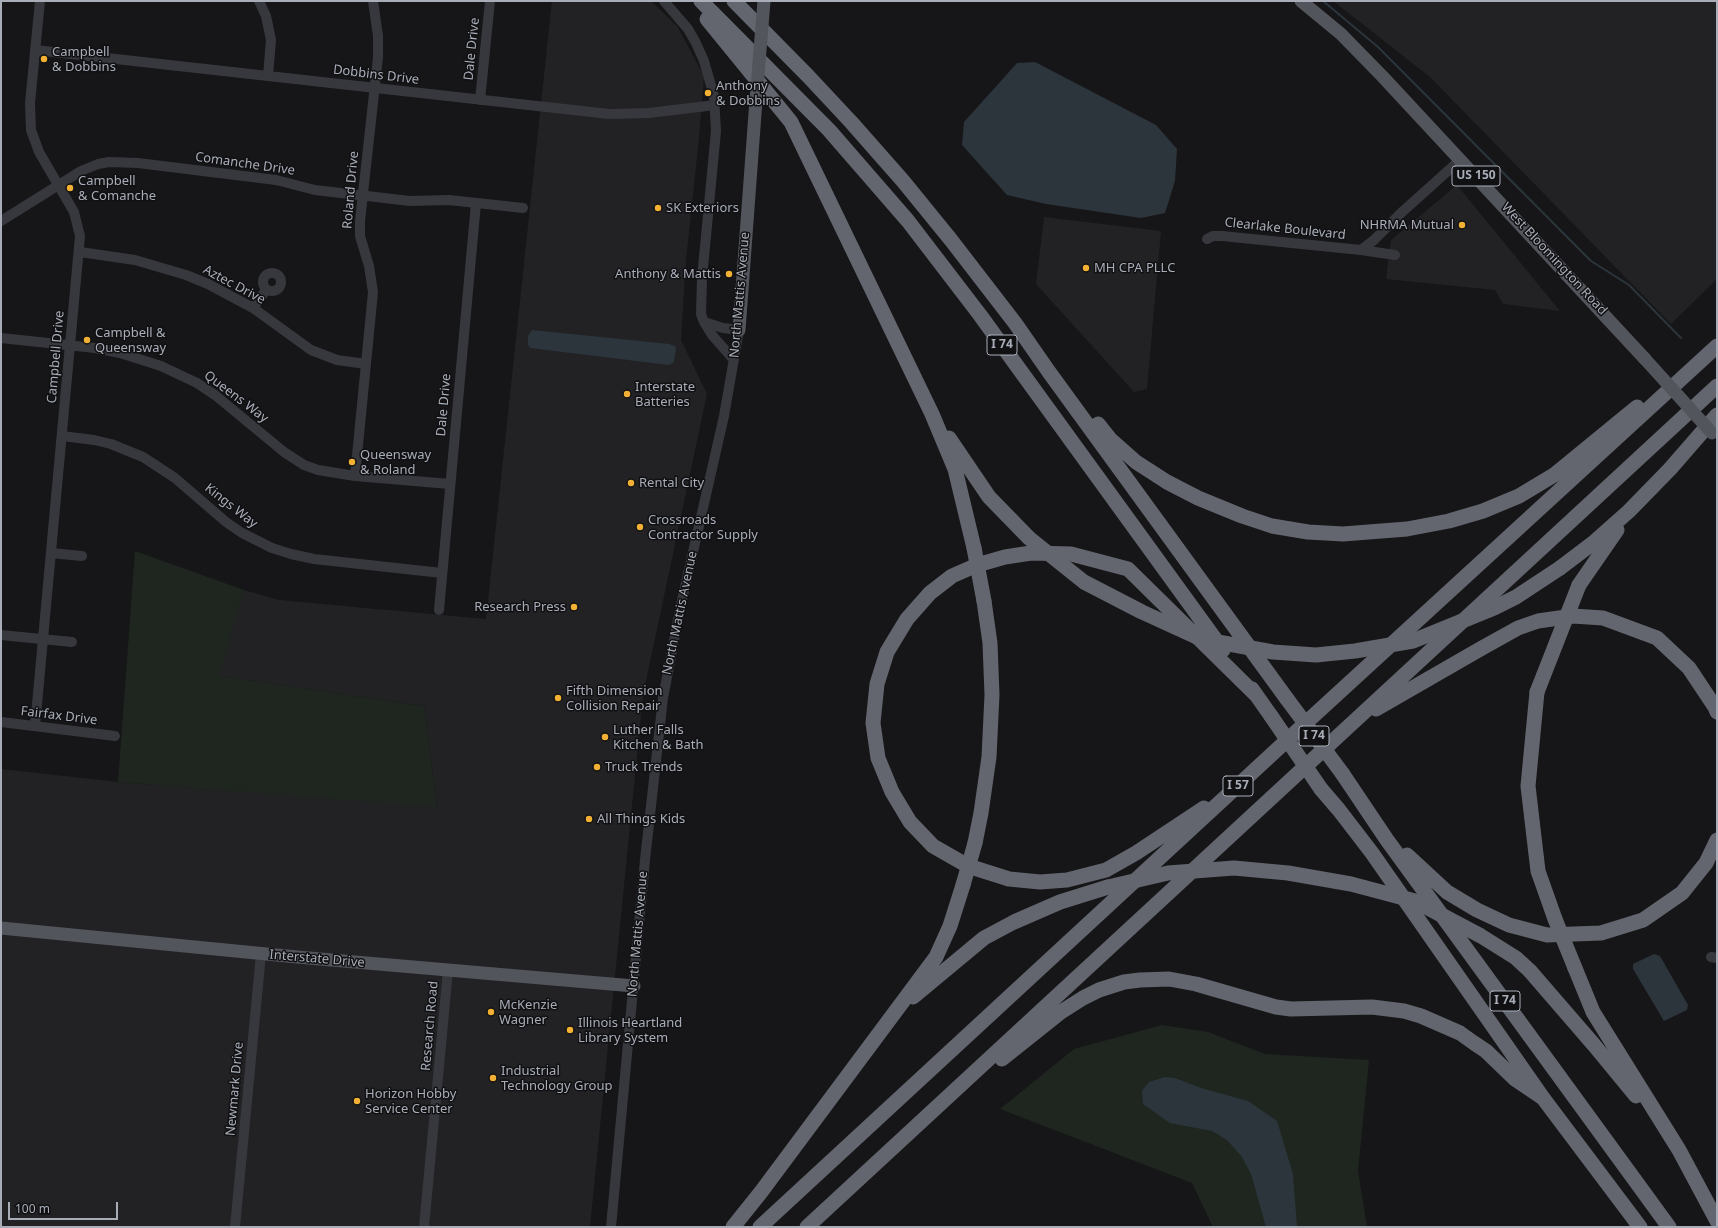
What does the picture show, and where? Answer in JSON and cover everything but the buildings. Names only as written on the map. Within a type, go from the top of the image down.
[{"type":"highway","points":[[693,1],[790,122],[932,414],[955,469],[974,548],[990,643],[992,695],[989,757],[975,843],[950,926],[936,957],[761,1192],[733,1227]]},
{"type":"highway","name":"I 74","points":[[701,1],[829,130],[908,221],[984,320],[1257,696],[1321,789],[1372,853],[1543,1098],[1640,1227]]},
{"type":"highway","name":"I 74","points":[[734,1],[808,76],[903,181],[1015,323],[1049,372],[1342,773],[1360,802],[1669,1227]]},
{"type":"highway","points":[[1015,323],[1051,364],[1110,439],[1124,453],[1147,471],[1187,493],[1242,516],[1272,526],[1308,532],[1343,534],[1407,529],[1449,521],[1483,511],[1519,496],[1554,475],[1638,406],[1717,346]]},
{"type":"highway","name":"I 57","points":[[760,1227],[1717,346]]},
{"type":"highway","name":"I 57","points":[[807,1227],[1717,386]]},
{"type":"highway","points":[[932,414],[989,497],[1029,538],[1084,582],[1142,612],[1202,639],[1273,652],[1316,655],[1355,651],[1413,642],[1494,608],[1516,597],[1560,568],[1593,543],[1630,511],[1670,469],[1717,415]]},
{"type":"highway","points":[[1630,511],[1579,585],[1537,692],[1528,786],[1538,871],[1555,919],[1593,1012],[1679,1150],[1717,1221]]},
{"type":"highway","points":[[1244,781],[1136,854],[1106,870],[1067,880],[1040,882],[1009,879],[968,866],[933,846],[910,822],[892,792],[878,758],[873,723],[877,684],[887,652],[907,618],[930,593],[952,576],[977,565],[1005,557],[1031,553],[1071,554],[1128,569],[1257,696]]},
{"type":"highway","points":[[1351,724],[1518,628],[1538,621],[1573,616],[1602,618],[1657,638],[1689,668],[1717,712]]},
{"type":"highway","points":[[1360,802],[1412,860],[1447,892],[1477,910],[1509,925],[1547,935],[1602,933],[1643,920],[1682,893],[1706,863],[1717,840]]},
{"type":"highway","points":[[896,1012],[984,938],[1014,922],[1060,902],[1108,888],[1168,873],[1234,868],[1288,873],[1351,884],[1415,902],[1481,936],[1516,958],[1530,971],[1594,1045],[1679,1150]]},
{"type":"highway","points":[[910,1132],[1068,1007],[1107,987],[1140,980],[1156,979],[1182,981],[1290,1009],[1372,1007],[1404,1011],[1444,1025],[1460,1033],[1486,1051],[1515,1079],[1543,1098]]},
{"type":"main road","name":"North Mattis Avenue","points":[[739,330],[764,1]]},
{"type":"main road","name":"West Bloomington Road","points":[[1300,1],[1341,34],[1399,94],[1715,435]]},
{"type":"main road","name":"Interstate Drive","points":[[1,928],[261,954],[634,986]]},
{"type":"street","name":"Campbell Drive","points":[[35,726],[80,252],[78,222],[69,201],[39,152],[31,130],[30,103],[40,1]]},
{"type":"street","points":[[259,1],[266,16],[271,40],[268,76]]},
{"type":"street","name":"Roland Drive","points":[[355,476],[373,292],[369,266],[360,236],[360,221],[375,88],[378,36],[373,1]]},
{"type":"street","name":"Dale Drive","points":[[480,100],[490,1]]},
{"type":"street","points":[[664,1],[688,29],[696,43],[710,78],[715,105],[716,131],[701,314],[712,335],[734,360]]},
{"type":"street","name":"Dobbins Drive","points":[[35,50],[609,114],[649,113],[715,105]]},
{"type":"street","name":"Clearlake Boulevard","points":[[1361,250],[1374,240],[1460,160]]},
{"type":"street","name":"Comanche Drive","points":[[1,221],[58,184],[87,168],[109,162],[124,162],[276,180],[315,190],[362,196],[410,201],[449,200],[523,208]]},
{"type":"street","name":"Dale Drive","points":[[439,610],[476,203]]},
{"type":"street","name":"Clearlake Boulevard","points":[[1207,239],[1213,236],[1222,236],[1395,254]]},
{"type":"street","name":"Aztec Drive","points":[[80,252],[135,260],[163,267],[208,284],[253,308],[311,350],[337,360],[366,364]]},
{"type":"street","points":[[253,308],[266,290]]},
{"type":"street","points":[[704,322],[739,330]]},
{"type":"street","name":"North Mattis Avenue","points":[[611,1227],[646,849],[663,698],[680,610],[712,476],[739,330]]},
{"type":"street","name":"Queens Way","points":[[1,338],[71,345],[126,354],[161,366],[180,374],[216,395],[284,452],[295,460],[318,470],[355,476],[450,484]]},
{"type":"street","name":"Kings Way","points":[[62,436],[88,439],[111,444],[143,457],[175,478],[226,522],[242,533],[272,548],[314,559],[442,573]]},
{"type":"street","points":[[51,553],[82,556]]},
{"type":"street","points":[[1,635],[72,642]]},
{"type":"street","name":"Fairfax Drive","points":[[1,722],[114,736]]},
{"type":"street","name":"Newmark Drive","points":[[235,1227],[261,954]]},
{"type":"street","name":"Research Road","points":[[424,1227],[448,970]]},
{"type":"shaded area","points":[[552,1],[651,1],[677,26],[704,76],[686,260],[681,340],[707,394],[643,695],[590,1227],[1,1227],[1,769],[118,782],[437,806],[424,706],[218,676],[244,590],[279,600],[486,619]]},
{"type":"shaded area","points":[[1333,1],[1717,1],[1717,279],[1671,324],[1430,77]]},
{"type":"shaded area","points":[[1035,62],[1156,125],[1177,149],[1175,181],[1165,213],[1141,218],[1046,204],[1007,195],[962,145],[964,122],[1017,63]]},
{"type":"shaded area","points":[[1457,185],[1560,311],[1503,304],[1495,290],[1386,279],[1391,240]]},
{"type":"shaded area","points":[[1044,217],[1161,231],[1147,389],[1134,392],[1036,284]]},
{"type":"shaded area","points":[[532,330],[669,344],[675,346],[676,348],[674,362],[669,365],[530,348],[528,345],[528,336]]},
{"type":"shaded area","points":[[135,551],[244,590],[219,676],[424,706],[437,807],[118,782]]},
{"type":"shaded area","points":[[1654,954],[1660,956],[1688,1005],[1687,1010],[1664,1021],[1633,969],[1633,964]]},
{"type":"shaded area","points":[[1162,1025],[1208,1032],[1265,1054],[1369,1060],[1358,1171],[1367,1227],[1213,1227],[1192,1183],[1000,1109],[1074,1049]]},
{"type":"shaded area","points":[[1165,1077],[1175,1078],[1201,1088],[1248,1101],[1277,1121],[1293,1174],[1297,1227],[1266,1227],[1251,1174],[1242,1157],[1227,1140],[1212,1131],[1170,1123],[1143,1104],[1142,1091],[1149,1082]]},
{"type":"waterway","points":[[1323,1],[1378,47],[1591,261],[1629,285],[1681,338]]},
{"type":"place","name":"Campbell & Dobbins","points":[[44,59]]},
{"type":"place","name":"Anthony & Dobbins","points":[[708,93]]},
{"type":"place","name":"Campbell & Comanche","points":[[70,188]]},
{"type":"place","name":"SK Exteriors","points":[[658,208]]},
{"type":"place","name":"NHRMA Mutual","points":[[1462,225]]},
{"type":"place","name":"MH CPA PLLC","points":[[1086,268]]},
{"type":"place","name":"Anthony & Mattis","points":[[729,274]]},
{"type":"place","name":"Campbell & Queensway","points":[[87,340]]},
{"type":"place","name":"Interstate Batteries","points":[[627,394]]},
{"type":"place","name":"Queensway & Roland","points":[[352,462]]},
{"type":"place","name":"Rental City","points":[[631,483]]},
{"type":"place","name":"Crossroads Contractor Supply","points":[[640,527]]},
{"type":"place","name":"Research Press","points":[[574,607]]},
{"type":"place","name":"Fifth Dimension Collision Repair","points":[[558,698]]},
{"type":"place","name":"Luther Falls Kitchen & Bath","points":[[605,737]]},
{"type":"place","name":"Truck Trends","points":[[597,767]]},
{"type":"place","name":"All Things Kids","points":[[589,819]]},
{"type":"place","name":"McKenzie Wagner","points":[[491,1012]]},
{"type":"place","name":"Illinois Heartland Library System","points":[[570,1030]]},
{"type":"place","name":"Industrial Technology Group","points":[[493,1078]]},
{"type":"place","name":"Horizon Hobby Service Center","points":[[357,1101]]}]
